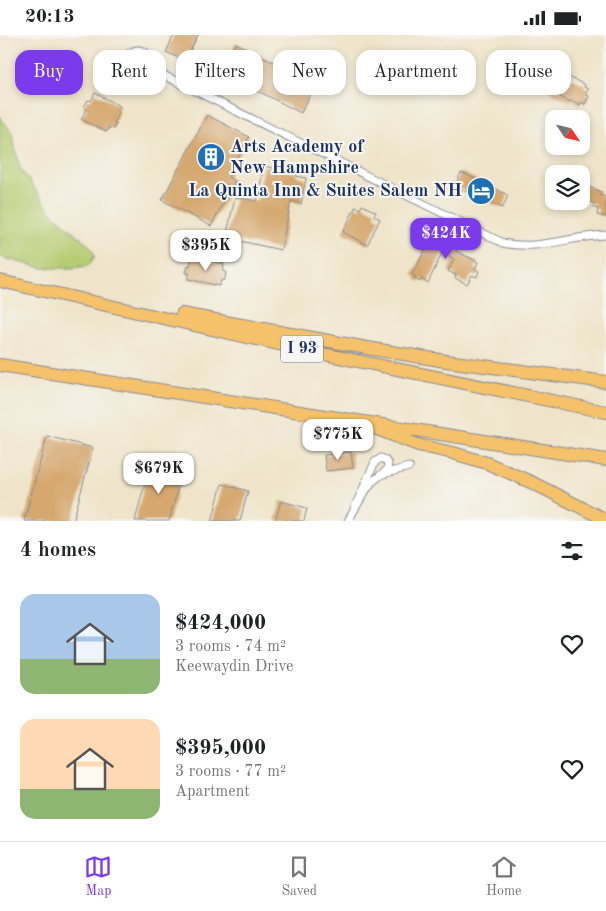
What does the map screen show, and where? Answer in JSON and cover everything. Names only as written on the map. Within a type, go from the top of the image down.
[{"type":"highway","name":"I 93","points":[[0,281],[310,351],[606,412]]},
{"type":"highway","points":[[44,291],[446,361],[606,382]]},
{"type":"highway","points":[[0,365],[606,459]]},
{"type":"highway","points":[[532,372],[606,376]]},
{"type":"highway","points":[[355,420],[418,445],[487,463],[533,483],[606,520]]},
{"type":"street","points":[[166,76],[498,241],[511,245],[534,246],[606,235]]},
{"type":"street","points":[[348,521],[375,462],[381,458],[409,467],[383,474]]},
{"type":"street","points":[[354,509],[370,485],[388,468],[385,460]]},
{"type":"green space","points":[[0,116],[12,133],[20,168],[50,211],[91,247],[95,256],[88,266],[42,268],[0,257]]},
{"type":"building","points":[[174,35],[198,35],[190,50],[176,50],[176,57],[166,52]]},
{"type":"building","points":[[236,43],[250,50],[232,50]]},
{"type":"building","points":[[263,56],[273,62],[273,95],[310,95],[301,113],[263,94]]},
{"type":"building","points":[[571,78],[585,85],[584,87],[588,89],[585,95],[589,96],[585,104],[581,102],[580,105],[571,100],[570,102],[557,95],[571,95]]},
{"type":"building","points":[[94,95],[99,95],[120,106],[113,129],[109,127],[106,132],[81,119],[87,109],[84,107],[88,100],[91,101]]},
{"type":"building","name":"Arts Academy of New Hampshire","points":[[207,115],[249,137],[228,177],[235,181],[211,226],[162,200]]},
{"type":"building","points":[[264,166],[296,173],[296,176],[306,178],[301,204],[291,201],[281,250],[226,238],[235,197],[257,201]]},
{"type":"building","name":"La Quinta Inn & Suites Salem NH","points":[[461,173],[506,194],[508,196],[502,208],[456,187],[457,185],[455,185]]},
{"type":"building","points":[[590,187],[601,192],[599,195],[606,197],[606,217],[597,215],[598,209],[593,207],[595,204],[590,202]]},
{"type":"building","points":[[362,205],[376,212],[374,216],[380,219],[367,245],[343,232],[356,206],[360,209]]},
{"type":"building","points":[[456,233],[463,237],[456,251],[478,262],[475,269],[479,271],[477,277],[472,275],[467,284],[455,278],[456,275],[448,271],[454,259],[442,253],[428,283],[421,279],[420,282],[415,279],[416,277],[412,275],[431,238],[439,240],[441,237],[452,242]]},
{"type":"building","points":[[192,257],[224,264],[225,278],[223,281],[221,280],[219,286],[188,279],[189,273],[186,273]]},
{"type":"building","points":[[47,436],[93,448],[73,521],[24,521]]},
{"type":"building","points":[[351,452],[353,468],[326,471],[324,455]]},
{"type":"building","points":[[150,464],[182,473],[169,521],[135,521]]},
{"type":"building","points":[[222,484],[248,491],[240,521],[212,521]]},
{"type":"building","points":[[281,501],[307,508],[304,521],[275,521]]},
{"type":"place","name":"Arts Academy of New Hampshire","points":[[211,157]]},
{"type":"place","name":"La Quinta Inn & Suites Salem NH","points":[[481,191]]}]
